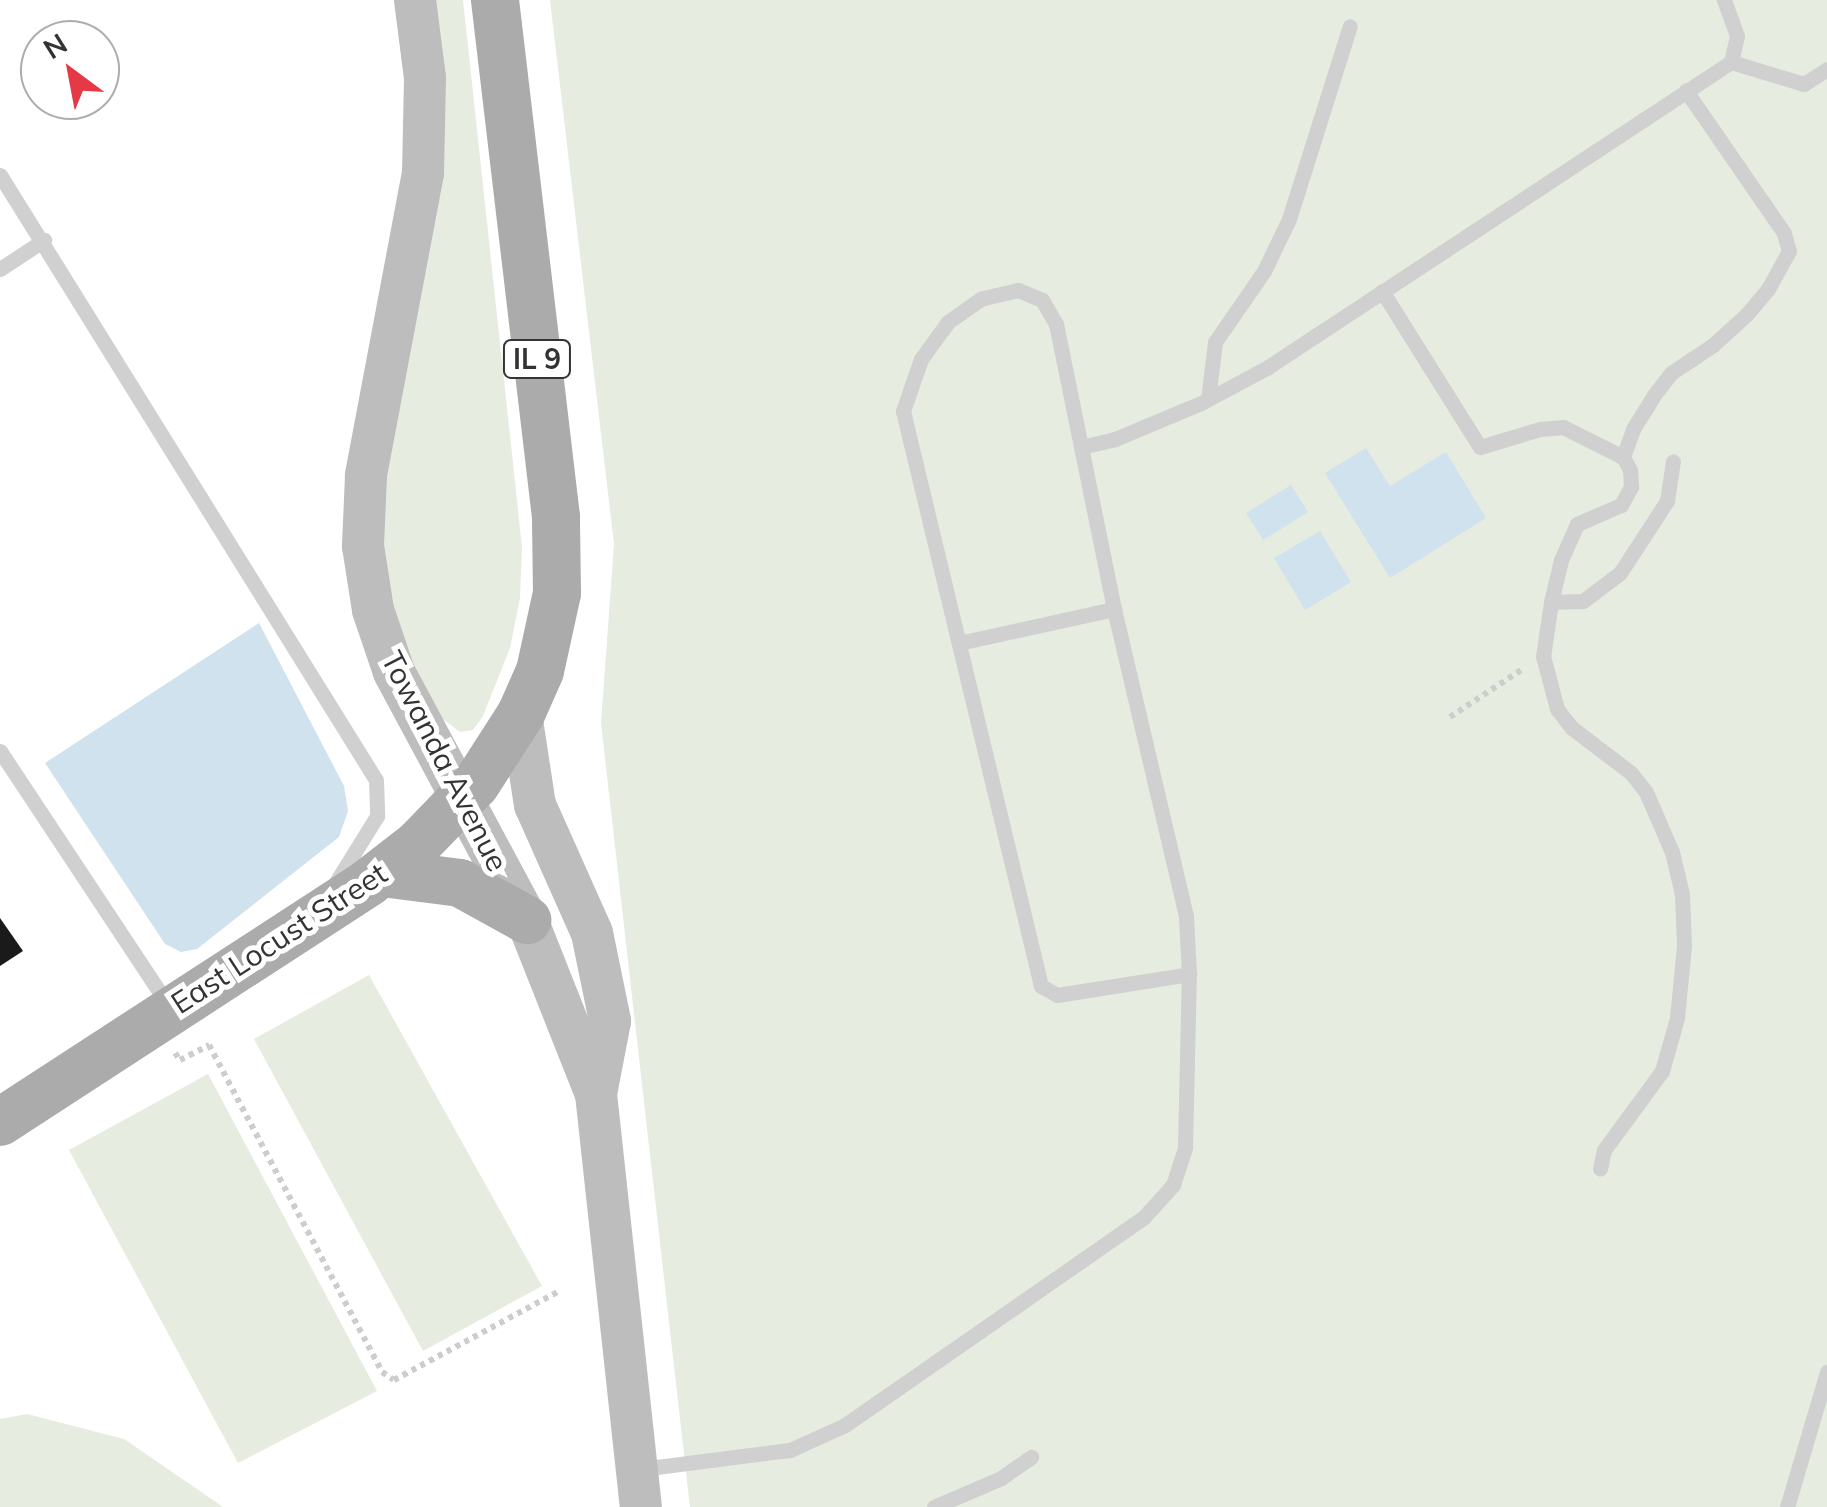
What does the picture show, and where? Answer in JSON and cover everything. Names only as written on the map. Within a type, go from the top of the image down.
[{"type":"main road","name":"Towanda Avenue","points":[[415,0],[425,78],[424,172],[380,388],[366,476],[363,546],[373,610],[394,672],[527,920],[596,1094],[639,1488]]},
{"type":"main road","name":"IL 9","points":[[495,0],[556,516],[558,593],[540,672],[521,714]]},
{"type":"main road","name":"Towanda Avenue","points":[[521,714],[536,805],[592,932],[610,1021],[596,1094]]},
{"type":"main road","name":"East Locust Street","points":[[0,1122],[170,1027],[315,916],[382,873],[464,798],[521,714]]},
{"type":"main road","points":[[382,873],[460,883],[527,920]]},
{"type":"lane","points":[[1081,446],[1115,439],[1208,400],[1268,367],[1732,62],[1737,36],[1724,0]]},
{"type":"lane","points":[[1208,400],[1215,342],[1264,271],[1289,218],[1350,26]]},
{"type":"lane","points":[[1732,62],[1804,84],[1827,69]]},
{"type":"lane","points":[[1623,457],[1633,429],[1671,373],[1713,345],[1747,314],[1768,289],[1789,251],[1784,233],[1686,91]]},
{"type":"lane","points":[[0,175],[44,240],[376,780],[377,816],[315,916]]},
{"type":"lane","points":[[0,269],[44,240]]},
{"type":"lane","points":[[639,1488],[820,1439],[1144,1216],[1173,1184],[1185,1147],[1189,974],[1186,916],[1114,609],[1056,324],[1042,300],[1018,290],[982,298],[948,322],[921,359],[903,410],[1023,924],[1041,986],[1057,995],[1189,974]]},
{"type":"lane","points":[[1382,291],[1480,447],[1540,429],[1563,427],[1623,457],[1630,470],[1631,487],[1620,505],[1577,524],[1561,560],[1543,656],[1556,710],[1572,728],[1631,773],[1651,801],[1672,852],[1682,894],[1684,946],[1676,1018],[1665,1062],[1652,1090],[1604,1150],[1600,1168]]},
{"type":"lane","points":[[1551,602],[1582,601],[1620,573],[1667,501],[1674,461]]},
{"type":"lane","points":[[960,643],[1114,609]]},
{"type":"lane","points":[[0,751],[170,1027]]},
{"type":"lane","points":[[1787,1507],[1827,1372]]},
{"type":"lane","points":[[934,1507],[1019,1469],[1031,1457]]},
{"type":"path","points":[[1450,717],[1543,656]]},
{"type":"path","points":[[170,1027],[180,1060],[209,1044],[382,1372],[394,1380],[559,1292]]},
{"type":"shaded area","points":[[425,0],[463,0],[522,547],[520,598],[510,648],[483,716],[473,730],[460,732],[435,713],[411,661],[385,579],[382,478]]},
{"type":"shaded area","points":[[550,0],[1827,0],[1827,1507],[690,1507],[601,723],[614,544]]},
{"type":"shaded area","points":[[369,975],[542,1286],[423,1351],[254,1039]]},
{"type":"shaded area","points":[[208,1074],[377,1391],[238,1463],[69,1150]]},
{"type":"shaded area","points":[[27,1414],[124,1439],[223,1507],[0,1507],[0,1419]]},
{"type":"water","points":[[1366,448],[1390,486],[1446,452],[1486,518],[1390,578],[1325,473]]},
{"type":"water","points":[[1291,485],[1308,512],[1263,540],[1246,513]]},
{"type":"water","points":[[1320,531],[1351,582],[1305,610],[1274,558]]},
{"type":"water","points":[[259,623],[344,786],[348,811],[339,837],[197,949],[181,952],[165,944],[45,763]]},
{"type":"building","points":[[0,918],[23,951],[0,966]]}]
